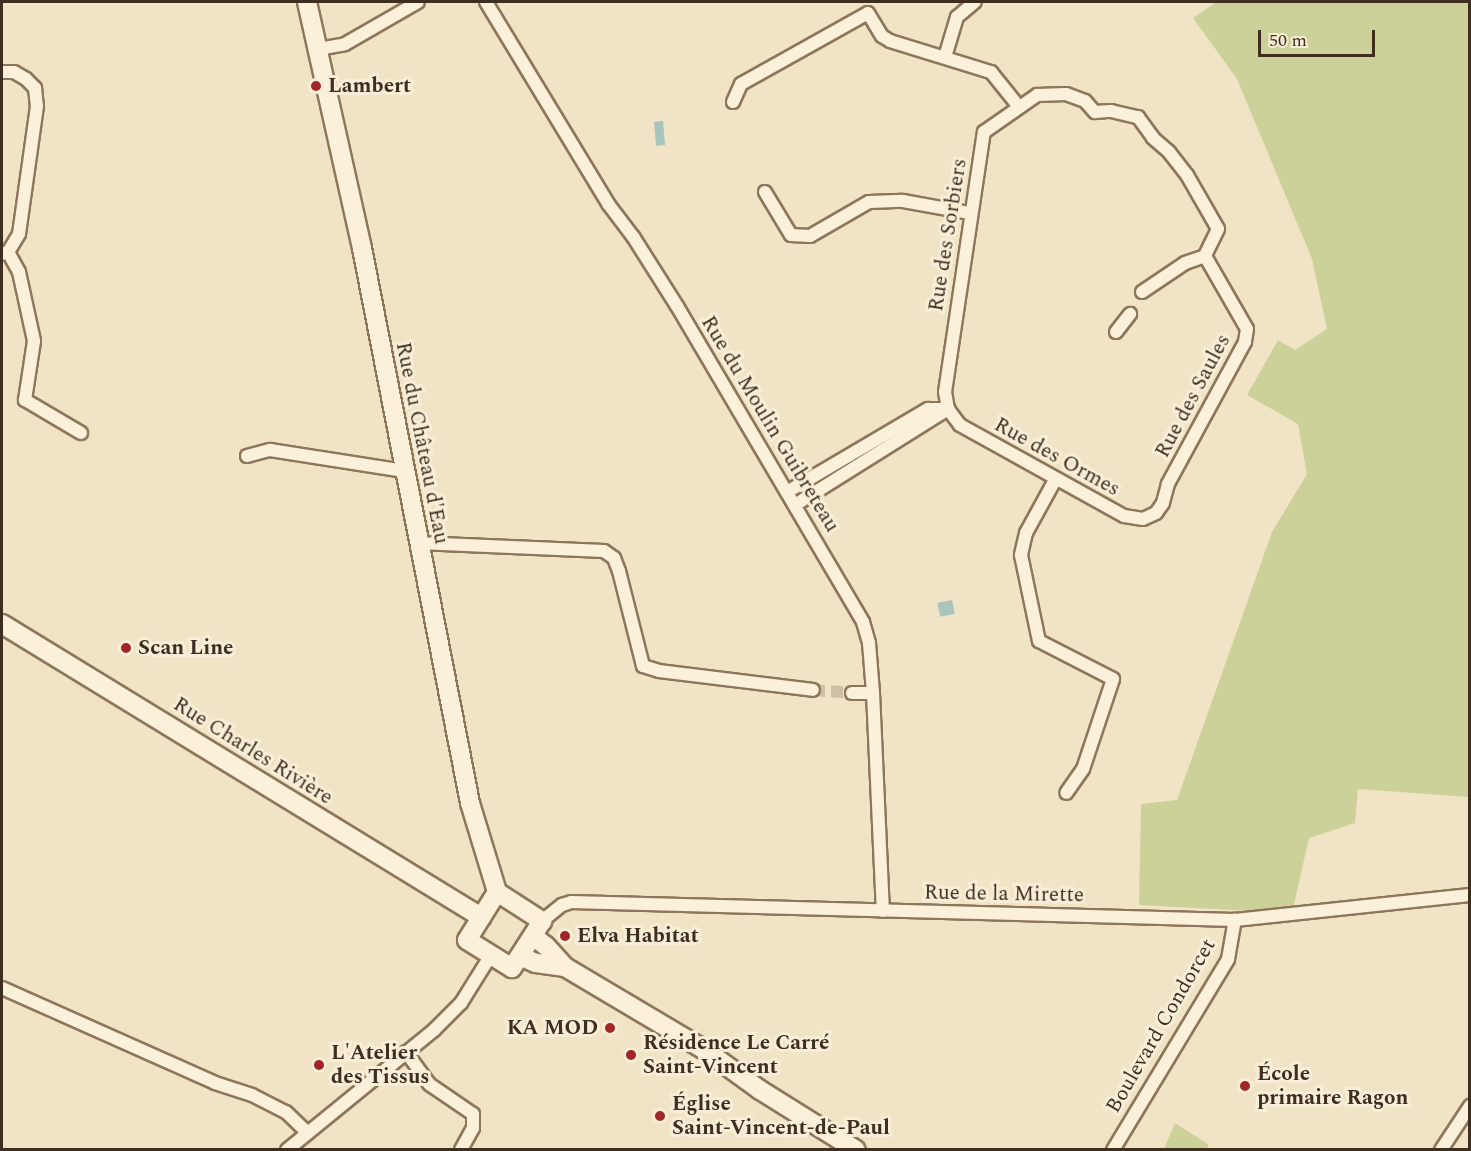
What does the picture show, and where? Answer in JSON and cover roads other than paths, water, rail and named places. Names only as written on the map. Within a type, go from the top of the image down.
[{"type":"main road","name":"Rue du Château d'Eau","points":[[307,2],[362,248],[470,802],[497,892]]},
{"type":"main road","name":"Rue Charles Rivière","points":[[2,624],[481,916]]},
{"type":"main road","points":[[537,928],[512,968],[467,940],[497,892],[537,928],[546,946],[565,968],[705,1050],[760,1090],[856,1149]]},
{"type":"main road","points":[[520,956],[536,963],[565,968]]},
{"type":"street","points":[[318,49],[345,44],[418,2]]},
{"type":"street","name":"Rue du Moulin Guibreteau","points":[[486,2],[609,205],[634,238],[677,306],[863,622],[869,643],[873,693],[883,911]]},
{"type":"street","points":[[945,57],[957,17],[975,2]]},
{"type":"street","points":[[733,102],[741,84],[868,13],[882,36],[890,40],[991,72],[1019,107]]},
{"type":"street","points":[[2,72],[14,72],[26,79],[35,88],[37,106],[19,234],[5,253],[19,272],[34,341],[25,400],[81,433]]},
{"type":"street","name":"Rue des Sorbiers","points":[[948,409],[945,392],[970,213],[984,132],[1037,94],[1066,94],[1085,101],[1095,112],[1111,111],[1138,117],[1153,138],[1187,175],[1218,229],[1205,256]]},
{"type":"street","points":[[765,192],[791,235],[810,236],[868,202],[903,201],[970,213]]},
{"type":"street","points":[[1142,292],[1185,263],[1205,256]]},
{"type":"street","name":"Rue des Saules","points":[[1156,513],[1163,503],[1168,484],[1247,335],[1244,324],[1205,256]]},
{"type":"street","points":[[1116,332],[1130,314]]},
{"type":"street","points":[[787,492],[928,409],[948,409]]},
{"type":"street","points":[[795,505],[948,409]]},
{"type":"street","name":"Rue des Ormes","points":[[948,409],[960,425],[1055,480],[1124,516],[1143,519],[1156,513]]},
{"type":"street","points":[[247,456],[270,450],[404,471]]},
{"type":"street","points":[[1055,480],[1026,533],[1021,555],[1040,641],[1113,679],[1083,769],[1066,793]]},
{"type":"street","points":[[418,543],[603,551],[614,558],[619,571],[643,666],[659,671],[813,690]]},
{"type":"street","points":[[852,693],[873,693]]},
{"type":"street","name":"Rue de la Mirette","points":[[537,928],[562,905],[571,902],[1235,920],[1470,895]]},
{"type":"street","name":"Boulevard Condorcet","points":[[1113,1149],[1228,959],[1235,920]]},
{"type":"street","points":[[287,1149],[434,1030],[461,1003],[491,955]]},
{"type":"street","points":[[2,988],[215,1083],[252,1095],[286,1112],[308,1133]]},
{"type":"street","points":[[406,1052],[429,1084],[473,1114],[473,1128],[461,1149]]},
{"type":"street","points":[[1441,1149],[1470,1106]]},
{"type":"water","points":[[663,121],[665,145],[656,146],[654,122]]},
{"type":"water","points":[[952,600],[955,614],[940,617],[937,603]]},
{"type":"tunnel","points":[[813,690],[852,693]]},
{"type":"place","name":"Lambert","points":[[316,86]]},
{"type":"place","name":"Scan Line","points":[[126,648]]},
{"type":"place","name":"Elva Habitat","points":[[565,936]]},
{"type":"place","name":"KA MOD","points":[[610,1028]]},
{"type":"place","name":"Résidence Le Carré Saint-Vincent","points":[[631,1055]]},
{"type":"place","name":"L'Atelier des Tissus","points":[[319,1065]]},
{"type":"place","name":"École primaire Ragon","points":[[1245,1086]]},
{"type":"place","name":"Église Saint-Vincent-de-Paul","points":[[660,1116]]}]
